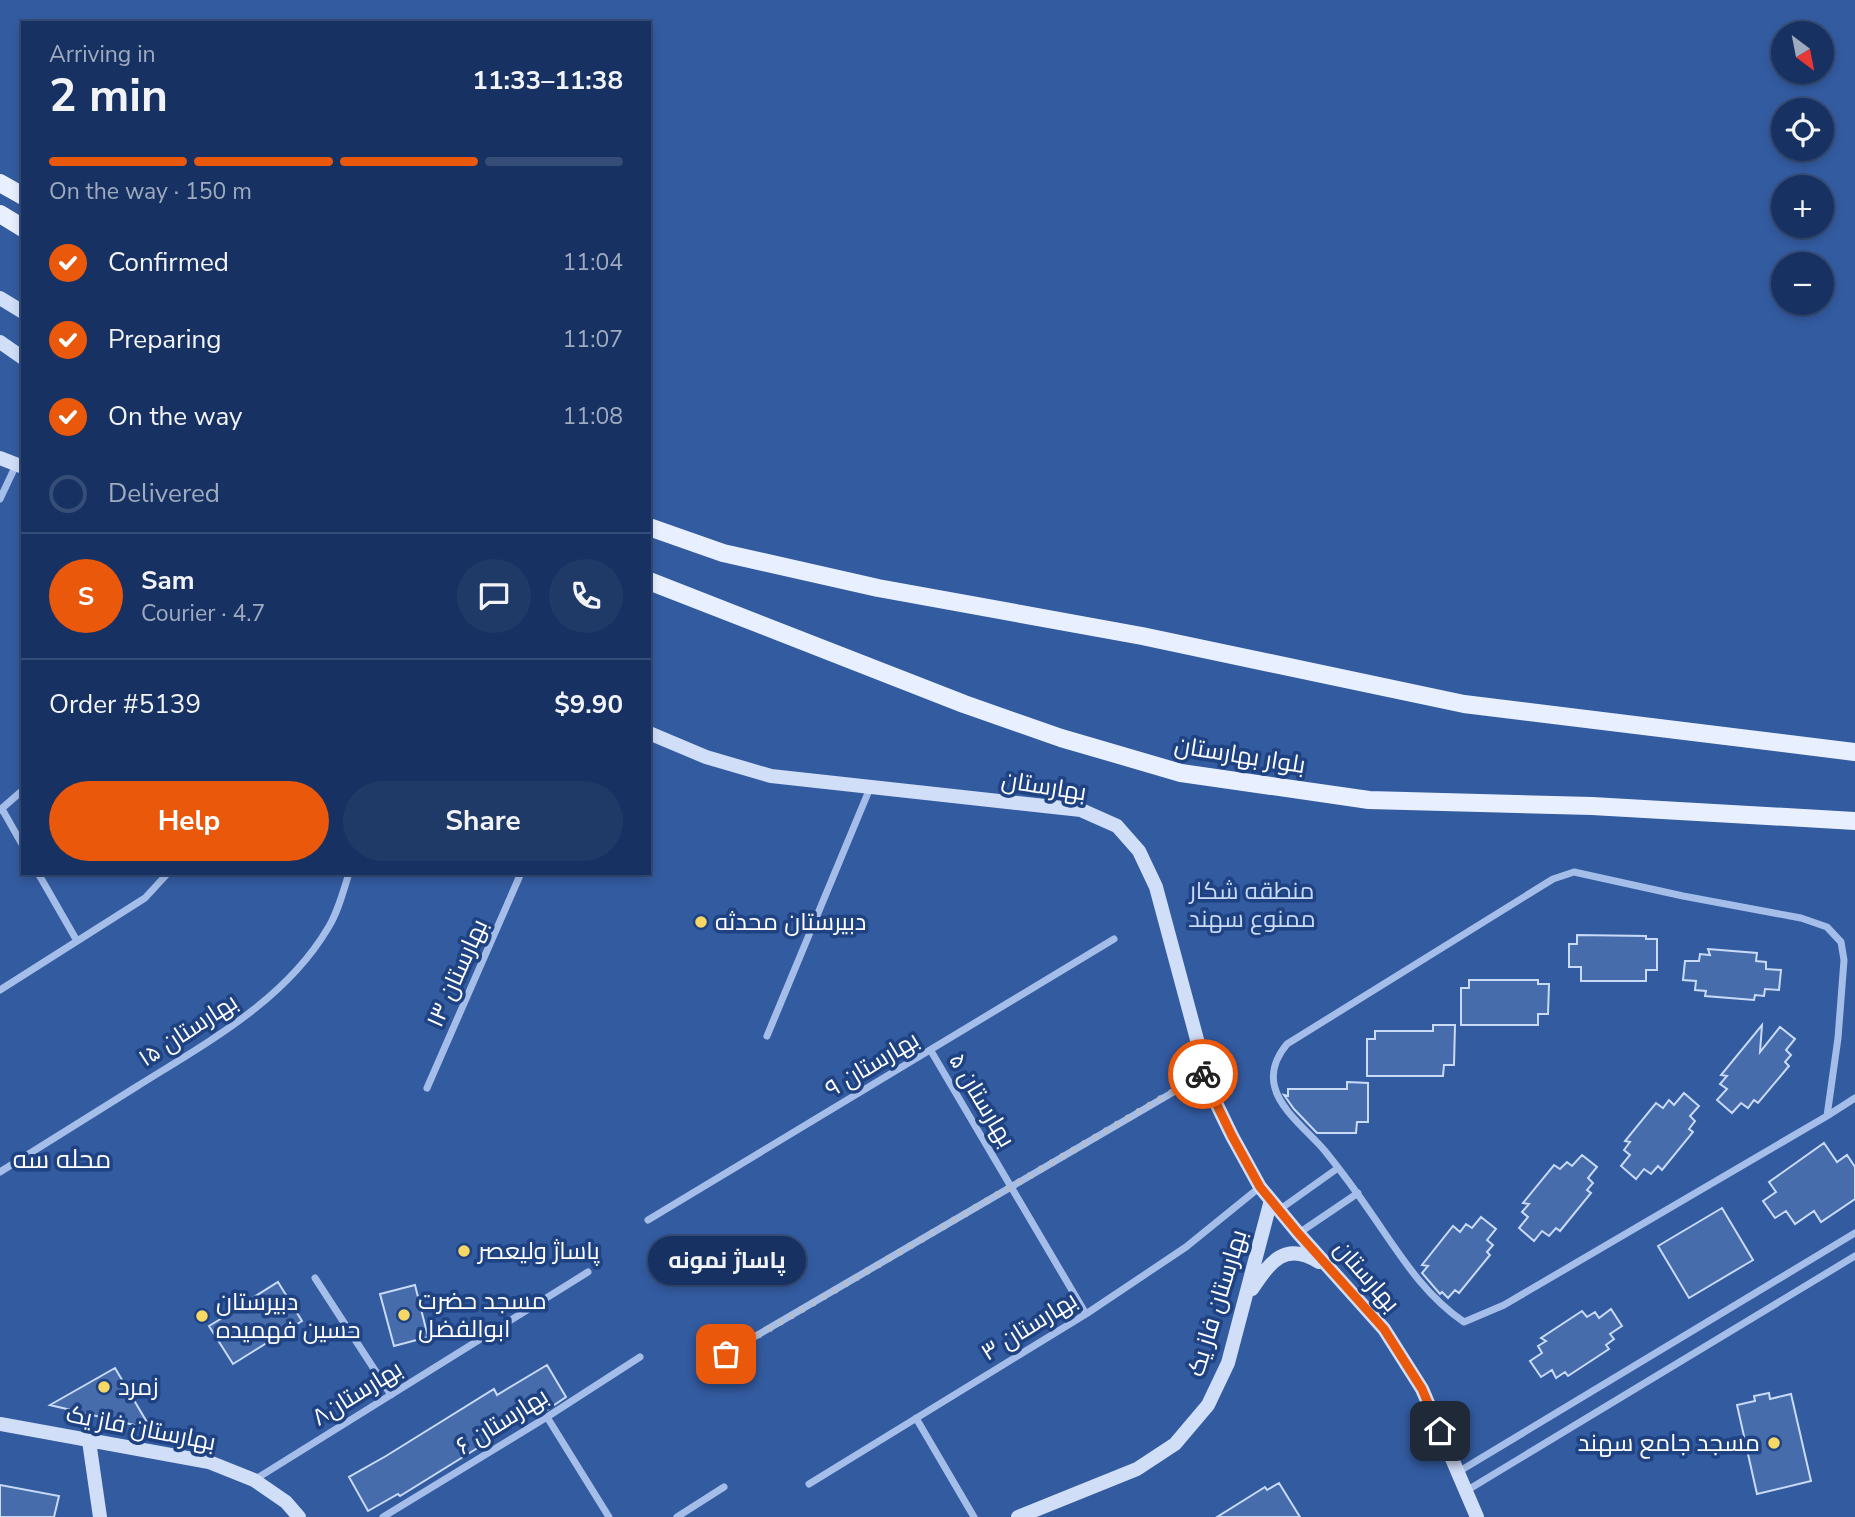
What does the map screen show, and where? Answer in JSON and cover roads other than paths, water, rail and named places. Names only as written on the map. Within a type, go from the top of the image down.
[{"type":"main road","points":[[0,183],[21,195]]},
{"type":"main road","points":[[0,214],[21,227]]},
{"type":"main road","points":[[651,528],[723,553],[878,588],[1142,636],[1464,704],[1855,752]]},
{"type":"main road","name":"بلوار بهارستان","points":[[651,582],[964,704],[1061,738],[1181,773],[1369,800],[1592,806],[1855,821]]},
{"type":"street","points":[[0,298],[21,311]]},
{"type":"street","points":[[0,342],[21,357]]},
{"type":"street","points":[[0,458],[20,466],[0,499]]},
{"type":"street","name":"بهارستان","points":[[651,734],[706,757],[771,776],[1081,810],[1117,826],[1139,852],[1156,887],[1206,1073],[1216,1103],[1232,1136],[1260,1187],[1384,1329],[1422,1389],[1477,1517]]},
{"type":"street","points":[[767,1036],[870,787]]},
{"type":"street","points":[[21,792],[1,809],[21,843]]},
{"type":"street","points":[[1827,1116],[1838,1038],[1844,960],[1841,942],[1827,927],[1801,918],[1574,873],[1553,879],[1287,1044],[1278,1054],[1273,1076],[1275,1090],[1283,1106],[1324,1149],[1358,1193],[1412,1273],[1445,1309],[1464,1322],[1504,1305],[1827,1116],[1855,1098]]},
{"type":"street","points":[[39,875],[77,941]]},
{"type":"street","points":[[0,990],[145,898],[166,875]]},
{"type":"street","name":"بهارستان ۱۵","points":[[0,1172],[247,1016],[286,981],[311,953],[329,927],[348,875]]},
{"type":"street","name":"بهارستان ۱۳","points":[[428,1088],[520,875]]},
{"type":"street","name":"بهارستان ۹","points":[[648,1220],[1114,939]]},
{"type":"street","name":"بهارستان ۵","points":[[931,1051],[1086,1314]]},
{"type":"street","points":[[726,1354],[1206,1073]]},
{"type":"street","points":[[1275,1205],[1338,1168]]},
{"type":"street","name":"بهارستان ۳","points":[[809,1484],[1086,1314],[1186,1247],[1260,1187]]},
{"type":"street","points":[[1298,1233],[1358,1193]]},
{"type":"street","name":"بهارستان فاز یک","points":[[1018,1517],[1137,1469],[1175,1444],[1208,1405],[1228,1363],[1245,1298],[1275,1205]]},
{"type":"street","points":[[1458,1472],[1855,1233]]},
{"type":"street","points":[[1245,1298],[1266,1268],[1274,1260],[1287,1255],[1299,1252],[1334,1272]]},
{"type":"street","points":[[1466,1491],[1855,1256]]},
{"type":"street","name":"بهارستان۸","points":[[254,1480],[588,1272]]},
{"type":"street","points":[[315,1278],[391,1395]]},
{"type":"street","name":"بهارستان ۶","points":[[383,1517],[640,1357]]},
{"type":"street","points":[[547,1417],[609,1517]]},
{"type":"street","points":[[916,1418],[974,1517]]},
{"type":"street","name":"بهارستان فاز یک","points":[[0,1424],[209,1462],[254,1480],[286,1502],[299,1517]]},
{"type":"street","points":[[89,1441],[100,1517]]},
{"type":"street","points":[[677,1517],[724,1487]]},
{"type":"place","name":"دبیرستان محدثه","points":[[701,922]]},
{"type":"place","name":"پاساژ ولیعصر","points":[[464,1251]]},
{"type":"place","name":"مسجد حضرت ابوالفضل","points":[[404,1315]]},
{"type":"place","name":"دبیرستان حسین فهمیده","points":[[202,1316]]},
{"type":"place","name":"پاساژ نمونه","points":[[726,1354]]},
{"type":"place","name":"زمرد","points":[[104,1387]]},
{"type":"place","name":"مسجد جامع سهند","points":[[1774,1443]]},
{"type":"district","name":"محله سه","points":[[62,1159]]},
{"type":"park label","name":"منطقه شکار ممنوع سهند","points":[[1252,905]]}]
